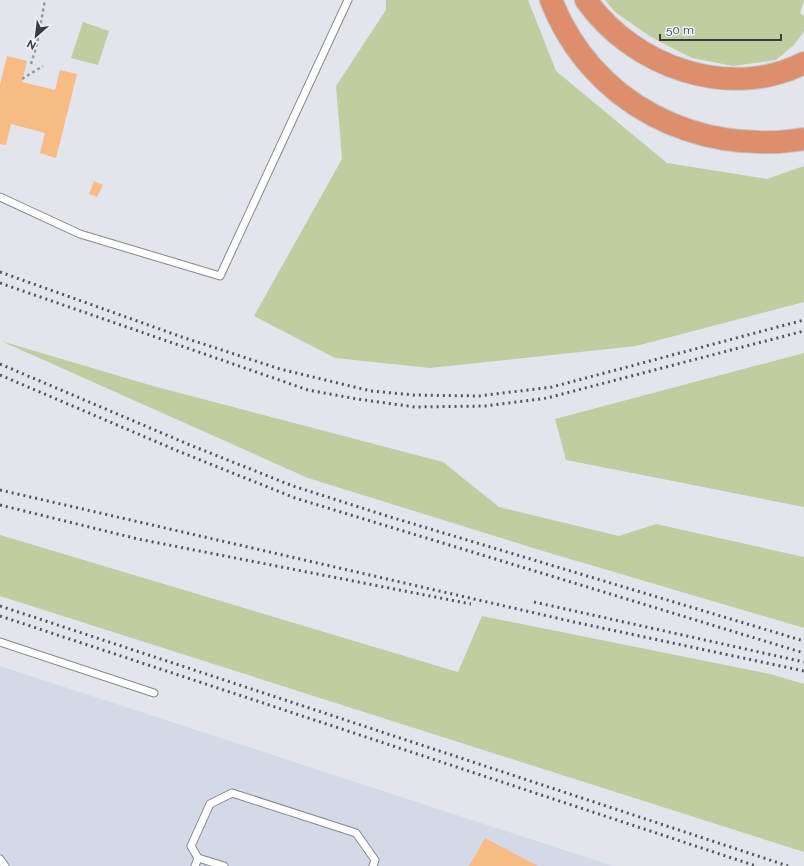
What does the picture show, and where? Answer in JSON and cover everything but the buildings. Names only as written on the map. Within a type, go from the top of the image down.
[{"type":"highway","points":[[551,0],[568,34],[592,67],[614,88],[651,115],[678,127],[719,139],[764,143],[804,139]]},
{"type":"highway","points":[[586,0],[602,20],[626,40],[651,56],[691,73],[720,79],[761,78],[784,73],[804,63]]},
{"type":"lane","points":[[0,196],[80,234],[220,276],[348,0]]},
{"type":"lane","points":[[0,642],[154,693]]},
{"type":"lane","points":[[224,866],[198,858],[191,846],[210,804],[232,793],[356,833],[375,860],[373,866]]},
{"type":"lane","points":[[195,866],[198,858]]},
{"type":"lane","points":[[0,859],[5,866]]},
{"type":"path","points":[[31,64],[37,44],[45,0]]},
{"type":"path","points":[[22,78],[43,66]]},
{"type":"shaded area","points":[[0,666],[613,866],[0,866]]},
{"type":"green space","points":[[386,0],[528,0],[556,71],[667,163],[767,179],[804,166],[804,302],[636,346],[430,368],[335,358],[254,316],[342,159],[336,86],[386,10]]},
{"type":"green space","points":[[605,0],[804,0],[800,13],[804,16],[804,31],[794,45],[776,60],[733,66],[692,58],[651,37],[615,12]]},
{"type":"green space","points":[[83,22],[109,31],[98,65],[71,58]]},
{"type":"green space","points":[[1,341],[153,386],[443,462],[499,507],[619,536],[656,524],[804,557],[804,628],[543,551],[308,478]]},
{"type":"green space","points":[[804,353],[804,507],[566,460],[555,419]]},
{"type":"green space","points":[[0,535],[458,672],[482,616],[770,674],[804,684],[804,852],[0,596]]},
{"type":"railway","points":[[0,272],[182,337],[280,369],[371,391],[414,395],[479,396],[552,387],[804,320]]},
{"type":"railway","points":[[0,283],[308,390],[415,407],[485,406],[547,398],[804,331]]},
{"type":"railway","points":[[0,364],[190,445],[293,486],[387,516],[804,641]]},
{"type":"railway","points":[[0,375],[178,451],[295,498],[804,653]]},
{"type":"railway","points":[[0,490],[574,622],[804,671]]},
{"type":"railway","points":[[0,505],[138,539],[471,604]]},
{"type":"railway","points":[[534,602],[804,662]]},
{"type":"railway","points":[[0,606],[788,866]]},
{"type":"railway","points":[[0,616],[756,866]]}]
